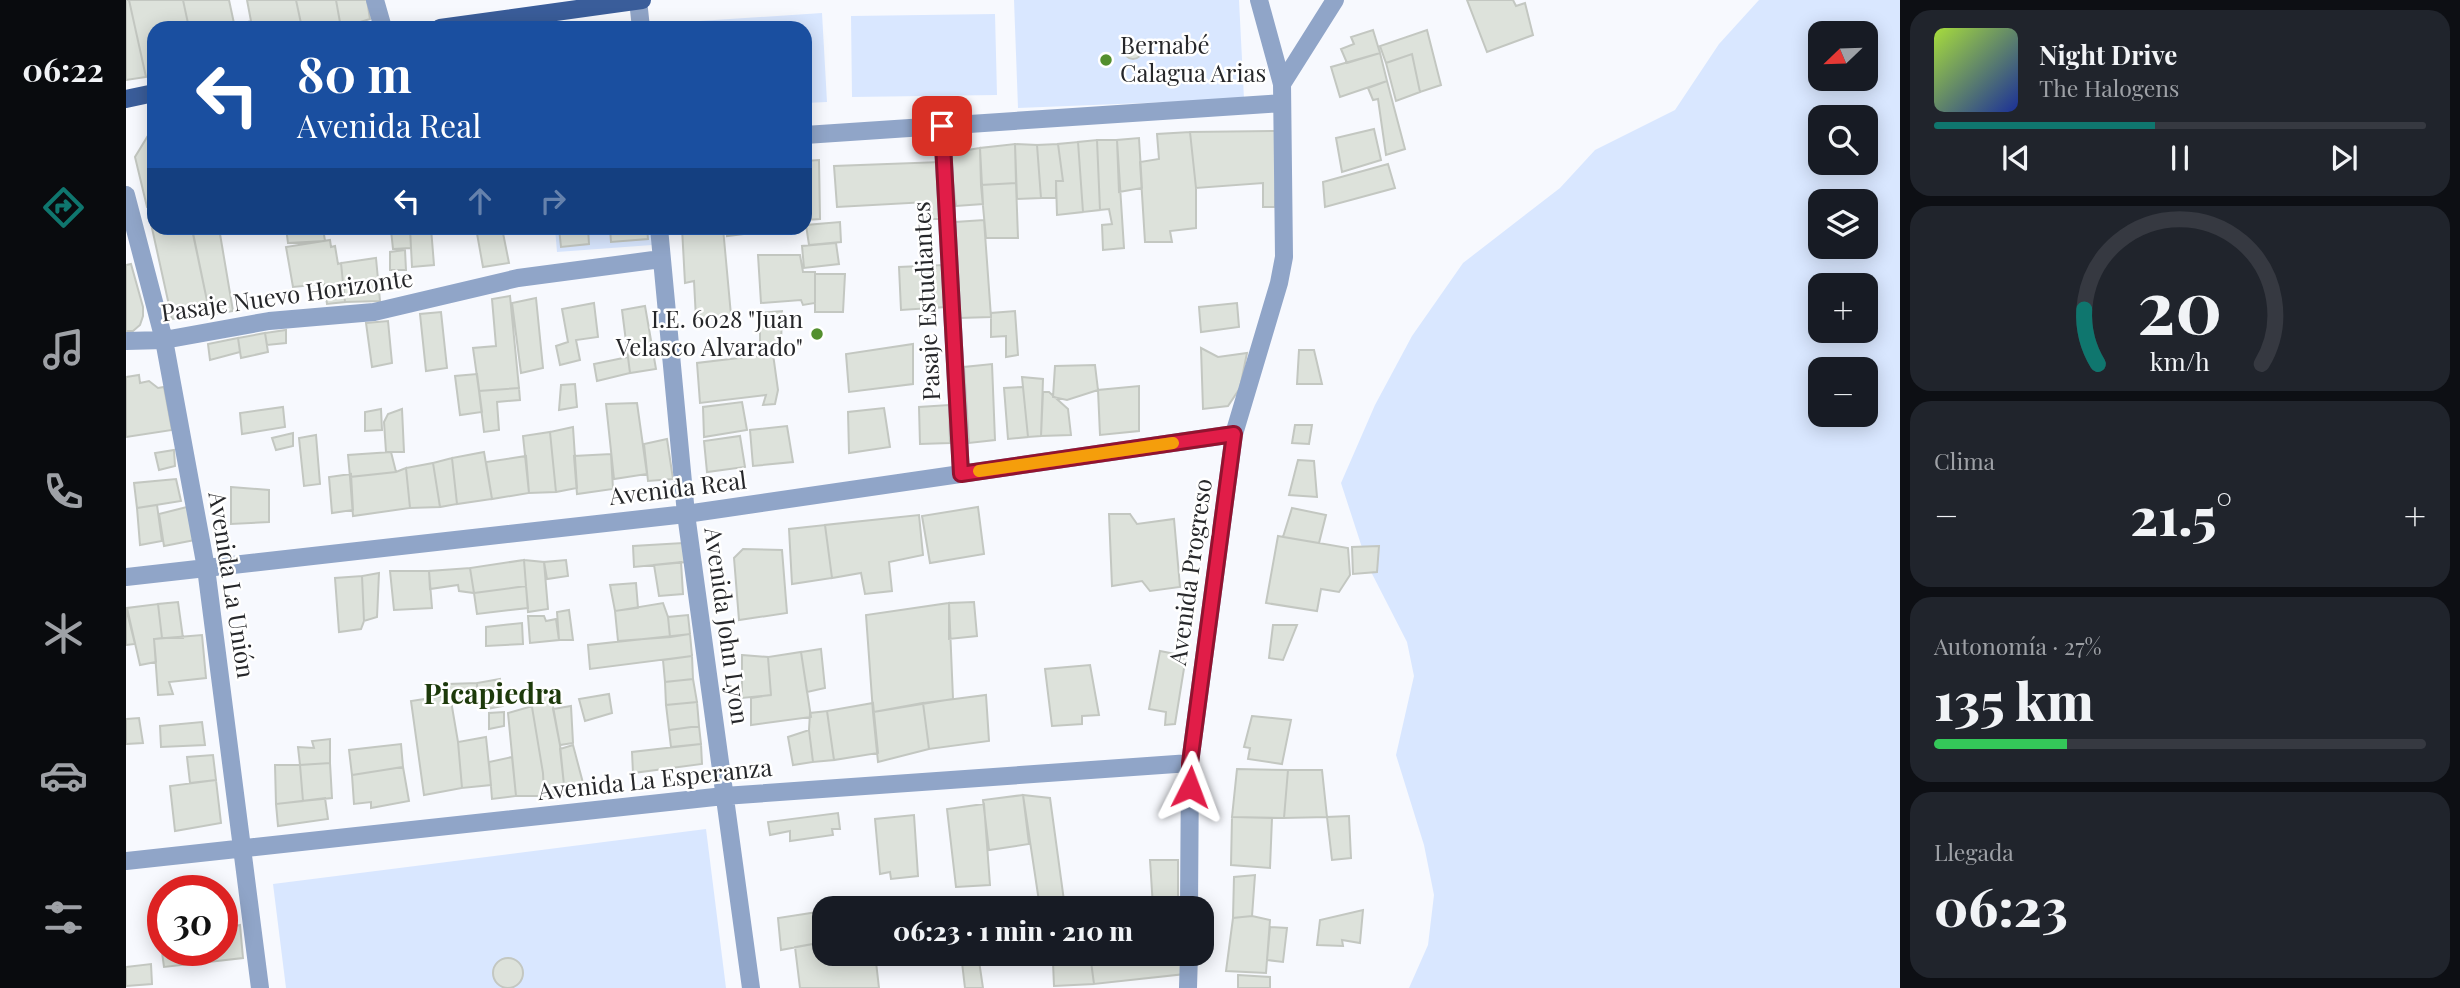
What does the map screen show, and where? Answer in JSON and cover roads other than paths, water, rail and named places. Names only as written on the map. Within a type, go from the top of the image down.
[{"type":"main road","points":[[490,21],[640,0]]},
{"type":"main road","points":[[126,99],[147,94]]},
{"type":"street","points":[[375,0],[381,21]]},
{"type":"street","points":[[640,0],[641,21]]},
{"type":"street","name":"Avenida Progreso","points":[[1189,896],[1190,763],[1234,434],[1284,257],[1282,84],[1259,0]]},
{"type":"street","points":[[1282,84],[1335,0]]},
{"type":"street","points":[[812,135],[1282,103]]},
{"type":"street","name":"Pasaje Estudiantes","points":[[942,126],[961,474]]},
{"type":"street","name":"Avenida La Unión","points":[[126,195],[164,340],[206,568],[260,988]]},
{"type":"street","name":"Avenida John Lyon","points":[[659,235],[686,514],[751,988]]},
{"type":"street","name":"Pasaje Nuevo Horizonte","points":[[126,341],[164,340],[269,321],[374,312],[518,278],[661,259]]},
{"type":"street","name":"Avenida Real","points":[[126,577],[686,514],[1234,434]]},
{"type":"street","name":"Avenida La Esperanza","points":[[126,860],[724,796],[1190,763]]},
{"type":"street","points":[[1188,988],[1189,966]]},
{"type":"place","name":"Bernabé Calagua Arias","points":[[1106,60]]},
{"type":"place","name":"I.E. 6028 \"Juan Velasco Alvarado\"","points":[[817,334]]},
{"type":"district","name":"Picapiedra","points":[[493,694]]}]
